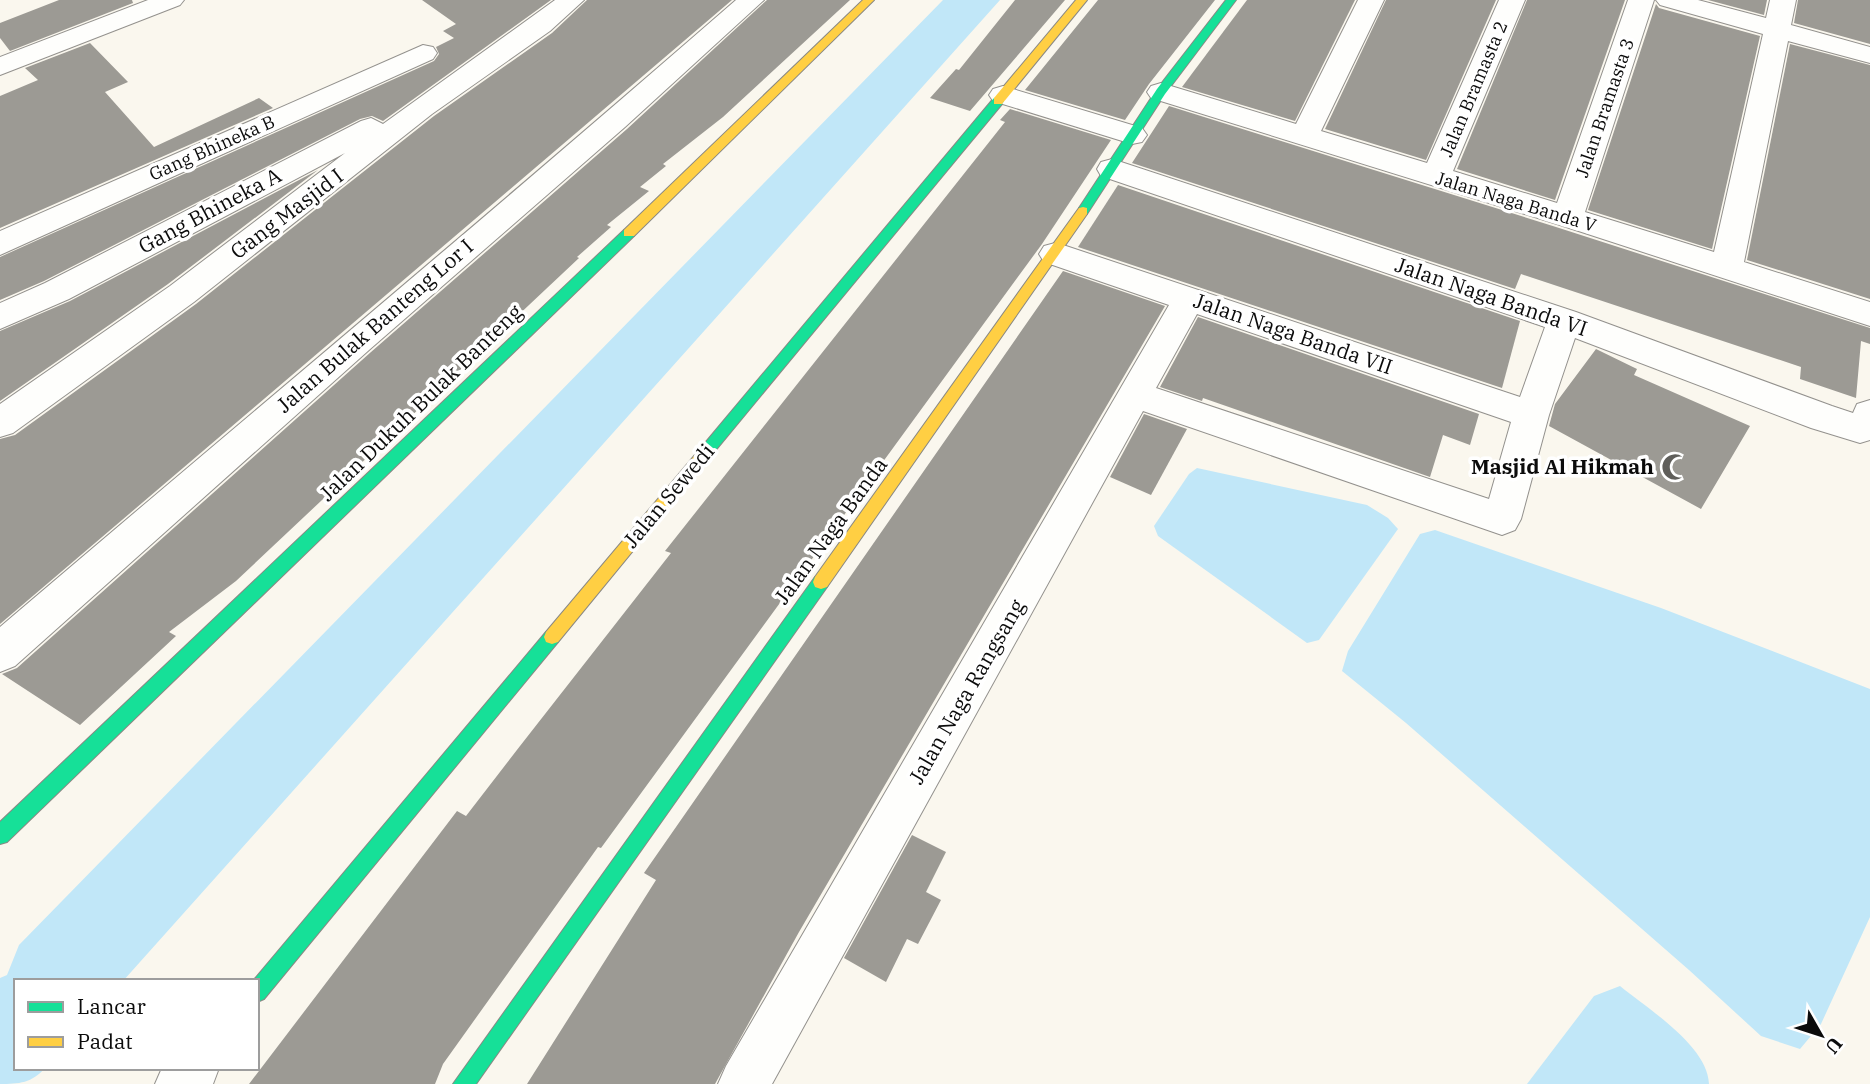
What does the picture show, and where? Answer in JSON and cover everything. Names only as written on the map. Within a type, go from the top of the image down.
[{"type":"street","points":[[0,68],[171,0]]},
{"type":"street","name":"Gang Masjid I","points":[[0,423],[182,294],[422,108],[541,25],[571,0]]},
{"type":"street","name":"Jalan Bulak Banteng Lor I","points":[[0,653],[751,0]]},
{"type":"street","name":"Jalan Dukuh Bulak Banteng","points":[[0,835],[176,663],[485,372],[869,0]]},
{"type":"street","name":"Jalan Sewedi","points":[[259,990],[1082,0]]},
{"type":"street","name":"Jalan Naga Banda","points":[[463,1084],[1055,254],[1161,92],[1231,0]]},
{"type":"street","points":[[1304,136],[1371,0]]},
{"type":"street","name":"Jalan Bramasta 2","points":[[1436,177],[1512,0]]},
{"type":"street","name":"Jalan Bramasta 3","points":[[1568,217],[1641,0]]},
{"type":"street","points":[[1669,0],[1870,55]]},
{"type":"street","points":[[1727,268],[1783,0]]},
{"type":"street","name":"Gang Bhineka B","points":[[0,244],[423,52]]},
{"type":"street","name":"Jalan Naga Banda V","points":[[1161,92],[1870,313]]},
{"type":"street","points":[[1003,96],[1132,135]]},
{"type":"street","name":"Gang Bhineka A","points":[[0,317],[57,291],[378,124],[422,108]]},
{"type":"street","name":"Jalan Naga Banda VI","points":[[1112,169],[1564,321],[1824,418],[1860,429],[1870,420]]},
{"type":"street","name":"Jalan Naga Banda VII","points":[[1055,254],[1531,415]]},
{"type":"street","name":"Jalan Naga Rangsang","points":[[744,1084],[1189,299]]},
{"type":"street","points":[[1136,395],[1502,519],[1531,415],[1564,321]]},
{"type":"street","points":[[181,1084],[192,1070]]},
{"type":"water","points":[[1197,468],[1367,505],[1388,518],[1398,529],[1319,640],[1307,643],[1158,536],[1154,526],[1189,474]]},
{"type":"water","points":[[1435,530],[1661,608],[1870,689],[1870,917],[1821,1024],[1800,1049],[1761,1036],[1406,723],[1342,671],[1348,651],[1420,534]]},
{"type":"water","points":[[1620,986],[1688,1042],[1706,1070],[1709,1084],[1527,1084],[1594,996]]},
{"type":"building","points":[[59,0],[132,0],[133,3],[10,51],[0,38],[0,23]]},
{"type":"building","points":[[422,0],[551,0],[383,121],[372,116],[360,119],[44,281],[0,300],[0,257],[434,61],[439,54],[436,47],[454,38],[443,31],[456,24]]},
{"type":"building","points":[[587,0],[732,0],[0,624],[0,439],[15,435],[196,304],[434,116],[552,33]]},
{"type":"building","points":[[767,0],[850,0],[723,117],[663,164],[666,166],[640,187],[649,191],[607,225],[611,227],[236,581],[169,632],[176,636],[80,725],[2,674],[17,668],[371,352],[627,129]]},
{"type":"building","points":[[1015,0],[1065,0],[970,111],[930,98],[956,69],[959,70]]},
{"type":"building","points":[[1098,0],[1215,0],[1149,84],[1125,120],[1025,90]]},
{"type":"building","points":[[1247,0],[1355,0],[1295,121],[1182,87]]},
{"type":"building","points":[[1386,0],[1496,0],[1426,160],[1325,129]]},
{"type":"building","points":[[1527,0],[1625,0],[1555,200],[1457,169]]},
{"type":"building","points":[[1708,0],[1767,0],[1764,15]]},
{"type":"building","points":[[1798,0],[1870,0],[1870,44],[1794,23]]},
{"type":"building","points":[[1656,4],[1659,8],[1760,36],[1712,249],[1588,210]]},
{"type":"building","points":[[90,43],[128,82],[105,92],[154,147],[259,98],[273,108],[0,228],[0,96],[38,80],[25,68]]},
{"type":"building","points":[[1790,44],[1870,65],[1870,299],[1747,260]]},
{"type":"building","points":[[1169,106],[1870,328],[1870,344],[1861,341],[1856,398],[1800,379],[1801,367],[1521,274],[1515,289],[1132,163]]},
{"type":"building","points":[[1010,109],[1111,140],[1042,244],[601,848],[598,847],[443,1064],[435,1084],[249,1084],[457,811],[466,816],[671,553],[665,551],[1005,122],[1000,120]]},
{"type":"building","points":[[318,170],[168,284],[0,401],[0,331],[70,301]]},
{"type":"building","points":[[1118,185],[1520,321],[1502,388],[1078,247]]},
{"type":"building","points":[[1063,271],[1165,306],[799,932],[715,1084],[527,1084],[656,880],[644,873]]},
{"type":"building","points":[[1198,317],[1479,414],[1470,445],[1443,435],[1430,477],[1203,398],[1202,401],[1160,387]]},
{"type":"building","name":"Masjid Al Hikmah","points":[[1596,349],[1637,369],[1634,375],[1750,426],[1701,509],[1549,426],[1555,404]]},
{"type":"building","points":[[1144,414],[1187,429],[1151,495],[1110,477]]},
{"type":"building","points":[[912,835],[946,852],[926,892],[941,900],[918,944],[907,939],[886,982],[844,958]]},
{"type":"waterway","points":[[57,979],[973,0]]},
{"type":"waterway","points":[[0,1040],[14,1025]]},
{"type":"traffic: fast","points":[[1083,211],[1161,92],[1231,0]]},
{"type":"traffic: fast","points":[[700,459],[998,101]]},
{"type":"traffic: fast","points":[[0,835],[629,233]]},
{"type":"traffic: fast","points":[[463,1084],[821,582]]},
{"type":"traffic: fast","points":[[259,990],[552,637]]},
{"type":"traffic: slow","points":[[629,233],[869,0]]},
{"type":"traffic: slow","points":[[998,101],[1082,0]]},
{"type":"traffic: slow","points":[[821,582],[1083,211]]},
{"type":"traffic: slow","points":[[552,637],[700,459]]},
{"type":"place","name":"Masjid Al Hikmah","points":[[1675,467]]}]
